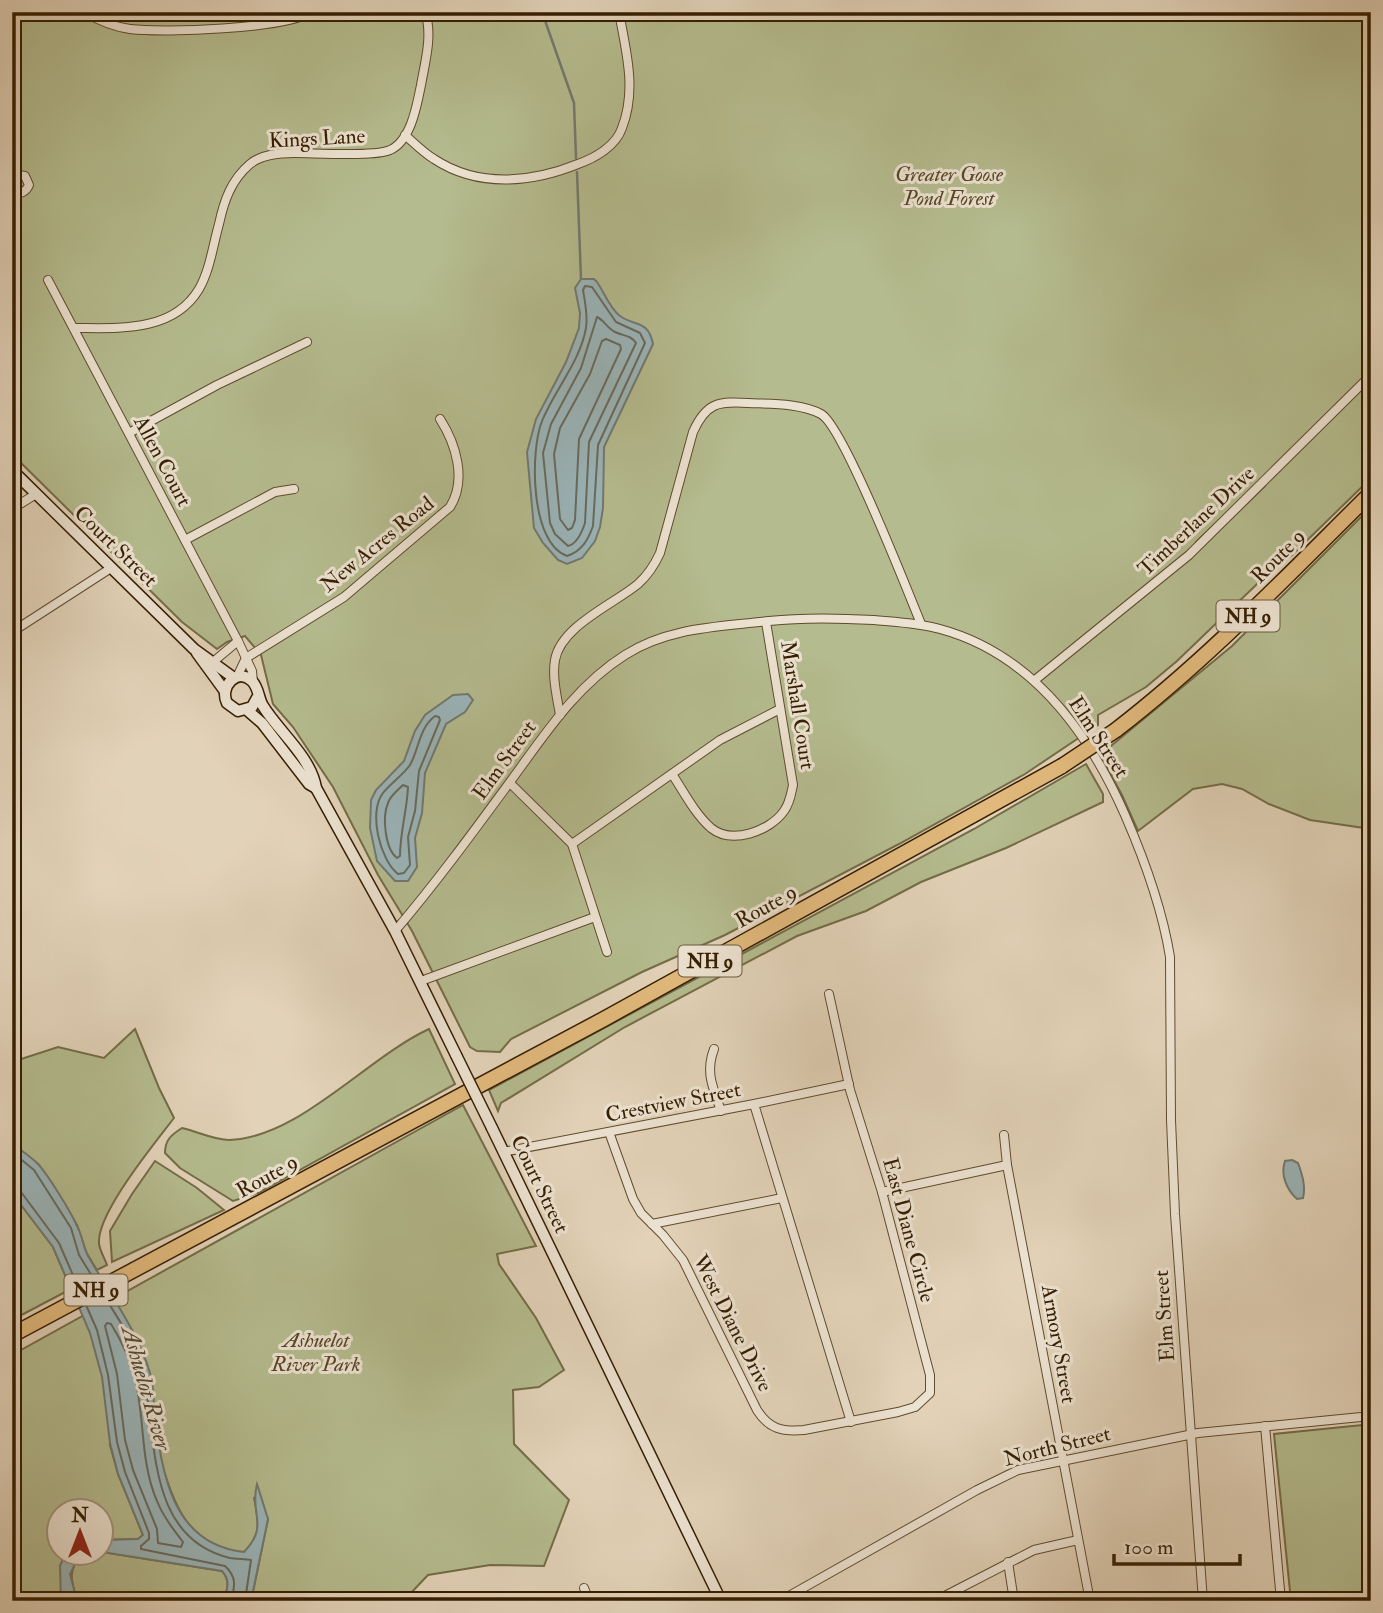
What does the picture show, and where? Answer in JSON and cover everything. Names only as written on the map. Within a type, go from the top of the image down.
[{"type":"highway","name":"Route 9","points":[[12,1335],[604,1019],[1062,766],[1116,730],[1154,700],[1250,615],[1371,493]]},
{"type":"highway","name":"NH 9","points":[[12,1342],[48,1317]]},
{"type":"main road","name":"Court Street","points":[[12,470],[194,649],[235,678],[246,678],[253,682],[258,692],[257,698],[314,776],[316,788],[421,981],[721,1601]]},
{"type":"main road","name":"Court Street","points":[[194,649],[224,690],[224,699],[230,707],[247,710],[262,723],[309,785],[316,788]]},
{"type":"main road","points":[[224,690],[235,678]]},
{"type":"main road","points":[[247,710],[257,698]]},
{"type":"street","points":[[84,12],[126,28],[167,31],[289,21],[311,12]]},
{"type":"street","points":[[425,12],[429,37],[420,89],[409,130],[405,135],[434,159],[452,168],[497,179],[526,180],[567,169],[598,155],[621,132],[631,94],[631,72],[619,12]]},
{"type":"street","name":"Kings Lane","points":[[74,328],[139,327],[166,318],[189,302],[207,270],[225,199],[251,162],[264,156],[284,153],[382,152],[392,150],[405,135]]},
{"type":"street","points":[[12,174],[25,176],[29,184],[22,193],[12,192]]},
{"type":"street","name":"Allen Court","points":[[48,280],[239,641],[252,671],[253,682]]},
{"type":"street","points":[[129,433],[217,384],[307,342]]},
{"type":"street","name":"Timberlane Drive","points":[[1035,680],[1188,555],[1371,375]]},
{"type":"street","points":[[560,715],[555,672],[556,656],[560,647],[574,630],[638,584],[656,561],[671,517],[693,432],[703,414],[716,404],[773,404],[823,414],[833,426],[878,522],[921,624]]},
{"type":"street","name":"New Acres Road","points":[[246,659],[344,597],[450,507],[456,497],[458,476],[454,446],[440,419]]},
{"type":"street","points":[[185,540],[275,492],[294,489]]},
{"type":"street","points":[[12,509],[36,494]]},
{"type":"street","points":[[12,632],[111,568]]},
{"type":"street","name":"Elm Street","points":[[395,931],[560,715],[613,663],[642,645],[685,631],[814,617],[921,624],[959,634],[989,647],[1035,680],[1071,721],[1110,785],[1146,866],[1166,931],[1170,957],[1171,1120],[1175,1214],[1203,1601]]},
{"type":"street","name":"Marshall Court","points":[[673,774],[693,806],[712,829],[725,835],[753,833],[780,817],[786,808],[793,785],[766,622]]},
{"type":"street","points":[[213,662],[239,641]]},
{"type":"street","points":[[235,678],[246,659]]},
{"type":"street","points":[[572,844],[720,740],[780,709]]},
{"type":"street","points":[[510,782],[572,844],[607,953]]},
{"type":"street","points":[[421,981],[595,917]]},
{"type":"street","name":"East Diane Circle","points":[[829,994],[849,1084],[882,1192],[931,1386],[925,1400],[915,1407],[851,1422]]},
{"type":"street","points":[[714,1049],[709,1062],[709,1073],[721,1111]]},
{"type":"street","name":"Crestview Street","points":[[503,1152],[849,1084]]},
{"type":"street","points":[[754,1104],[851,1422]]},
{"type":"street","name":"West Diane Drive","points":[[609,1132],[633,1199],[641,1213],[683,1259],[763,1420],[779,1430],[804,1430],[851,1422]]},
{"type":"street","name":"Armory Street","points":[[1004,1135],[1007,1165],[1090,1601]]},
{"type":"street","points":[[882,1192],[1007,1165]]},
{"type":"street","points":[[652,1224],[782,1198]]},
{"type":"street","name":"North Street","points":[[780,1601],[1000,1477],[1018,1470],[1190,1435],[1371,1416]]},
{"type":"street","points":[[1265,1426],[1281,1601]]},
{"type":"street","points":[[936,1601],[1034,1550],[1078,1540]]},
{"type":"street","points":[[1007,1562],[1014,1601]]},
{"type":"street","points":[[584,1588],[589,1601]]},
{"type":"green space","name":"Greater Goose Pond Forest","points":[[12,12],[1371,12],[1371,478],[1177,661],[1146,687],[1098,715],[1098,725],[1025,774],[725,935],[642,972],[511,1039],[500,1052],[477,1051],[470,1047],[412,931],[378,875],[333,787],[293,727],[273,704],[261,655],[245,636],[227,642],[217,649],[182,622],[12,454]],"holes":[[[1259,482],[1265,486],[1200,549],[1196,542]]]},
{"type":"green space","points":[[1371,507],[1371,829],[1310,820],[1269,804],[1242,789],[1222,784],[1193,789],[1138,831],[1100,755],[1232,646]]},
{"type":"green space","points":[[1086,764],[1103,794],[1103,802],[1006,848],[921,882],[866,911],[797,936],[625,1027],[501,1103],[498,1111],[489,1090],[974,829]]},
{"type":"green space","points":[[135,1029],[174,1118],[128,1179],[107,1215],[99,1244],[107,1265],[97,1270],[86,1252],[77,1225],[39,1165],[12,1143],[12,1062],[58,1047],[104,1058]]},
{"type":"green space","points":[[429,1029],[455,1084],[258,1193],[233,1201],[180,1168],[165,1153],[169,1138],[182,1128],[229,1140],[255,1136],[281,1126],[332,1095],[405,1042]]},
{"type":"green space","name":"Ashuelot River Park","points":[[463,1105],[536,1246],[497,1254],[499,1264],[536,1318],[564,1370],[539,1387],[513,1390],[514,1444],[569,1500],[544,1566],[490,1565],[428,1575],[406,1601],[251,1601],[268,1519],[254,1497],[258,1526],[254,1539],[244,1553],[226,1549],[211,1543],[188,1523],[173,1496],[162,1464],[110,1445],[118,1474],[143,1535],[138,1539],[116,1540],[116,1498],[46,1498],[46,1568],[62,1568],[61,1601],[12,1601],[12,1355]]},
{"type":"green space","points":[[155,1161],[197,1188],[224,1210],[112,1262],[110,1231]]},
{"type":"green space","points":[[12,1193],[53,1247],[71,1289],[12,1320]]},
{"type":"green space","points":[[1362,1425],[1366,1467],[1371,1471],[1371,1601],[1291,1601],[1274,1434]]},
{"type":"green space","points":[[116,1554],[222,1571],[227,1589],[224,1601],[77,1601],[72,1577],[74,1568],[116,1568]]},
{"type":"water","points":[[581,279],[594,279],[616,313],[644,327],[653,344],[604,447],[603,508],[595,541],[582,558],[567,564],[558,560],[534,528],[527,452],[536,419],[566,362],[579,328],[580,313],[575,288]]},
{"type":"water","points":[[468,694],[473,700],[465,712],[446,724],[425,773],[422,813],[415,838],[417,867],[408,881],[395,881],[377,861],[370,828],[371,800],[376,790],[404,761],[415,731],[425,715],[453,695]]},
{"type":"water","name":"Ashuelot River","points":[[12,1143],[37,1163],[70,1212],[88,1256],[145,1357],[151,1378],[167,1482],[186,1521],[201,1536],[220,1546],[244,1552],[256,1534],[257,1484],[268,1519],[251,1601],[224,1601],[227,1582],[222,1571],[116,1554],[116,1540],[138,1539],[143,1535],[118,1474],[110,1443],[102,1377],[90,1333],[53,1247],[12,1193]]},
{"type":"water","points":[[1285,1161],[1298,1163],[1301,1171],[1303,1198],[1297,1199],[1285,1182]]},
{"type":"water","points":[[60,1568],[73,1568],[70,1574],[77,1601],[61,1601]]},
{"type":"waterway","points":[[542,12],[574,103],[576,158]]},
{"type":"waterway","points":[[577,172],[581,279]]}]
